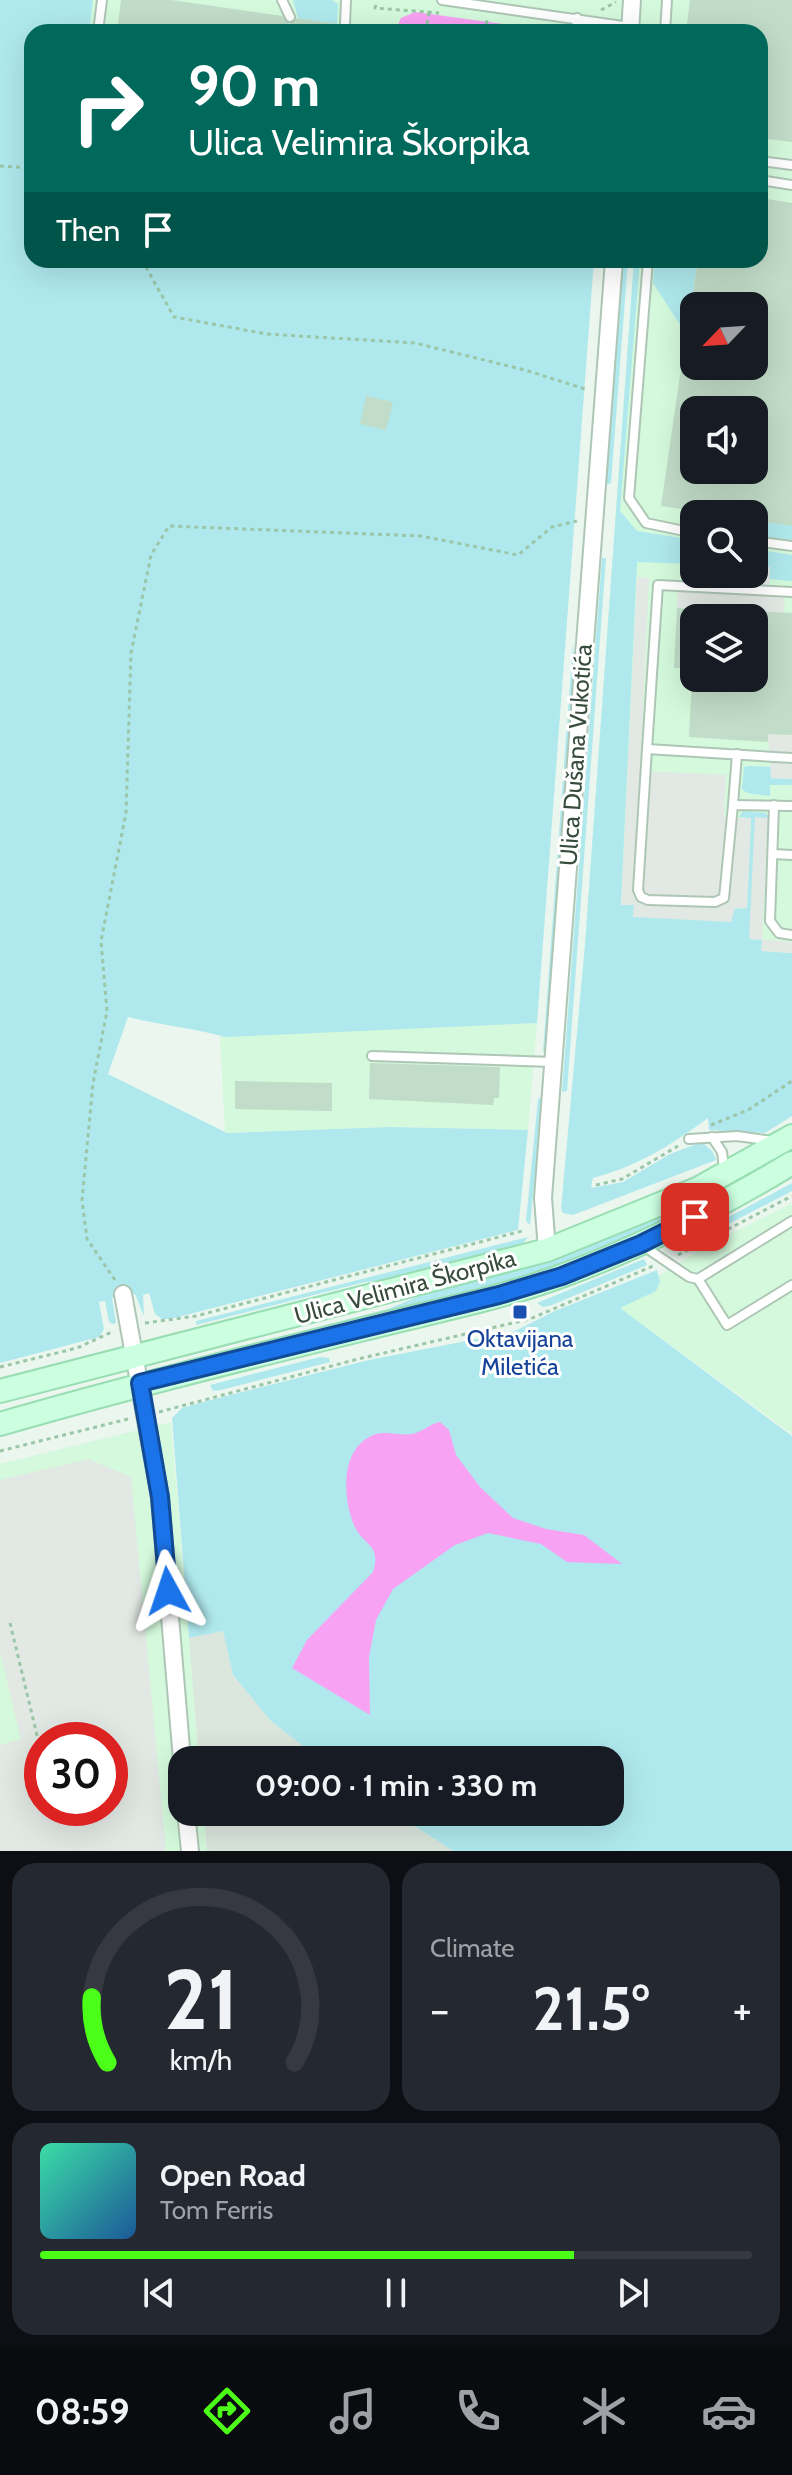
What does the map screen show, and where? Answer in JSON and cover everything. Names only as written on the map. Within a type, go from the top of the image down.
[{"type":"main road","name":"Ulica Velimira Škorpika","points":[[0,1391],[547,1250],[697,1189],[787,1139]]},
{"type":"main road","name":"Ulica Velimira Škorpika","points":[[0,1424],[140,1383],[499,1295],[562,1276],[641,1244],[742,1193],[792,1163]]},
{"type":"street","points":[[630,24],[632,0]]},
{"type":"street","name":"Ulica Dušana Vukotića","points":[[547,1250],[543,1198],[613,268]]},
{"type":"street","points":[[123,1294],[160,1497],[181,1746]]},
{"type":"street","points":[[187,1826],[190,1851]]},
{"type":"lane","points":[[99,24],[102,0]]},
{"type":"lane","points":[[282,0],[290,17]]},
{"type":"lane","points":[[345,24],[346,0]]},
{"type":"lane","points":[[442,0],[604,24]]},
{"type":"lane","points":[[666,24],[667,0]]},
{"type":"lane","points":[[577,18],[577,24]]},
{"type":"lane","points":[[768,162],[792,165]]},
{"type":"lane","points":[[768,181],[792,185]]},
{"type":"lane","points":[[647,268],[629,498],[646,523],[680,530]]},
{"type":"lane","points":[[768,543],[792,546]]},
{"type":"lane","points":[[737,754],[724,898],[715,902],[680,902],[641,897],[638,890],[658,585],[792,592]]},
{"type":"lane","points":[[647,749],[792,758]]},
{"type":"lane","points":[[733,805],[792,806]]},
{"type":"lane","points":[[774,805],[770,921],[779,933],[792,935]]},
{"type":"lane","points":[[773,854],[792,855]]},
{"type":"lane","points":[[372,1056],[553,1062]]},
{"type":"lane","points":[[689,1139],[737,1136],[787,1139]]},
{"type":"lane","points":[[712,1137],[722,1152],[724,1175]]},
{"type":"lane","points":[[698,1279],[792,1221]]},
{"type":"lane","points":[[641,1244],[698,1279],[727,1325],[792,1285]]},
{"type":"path","points":[[427,24],[429,13]]},
{"type":"path","points":[[0,166],[24,168]]},
{"type":"path","points":[[146,268],[174,317],[267,334],[415,343],[525,370],[603,395]]},
{"type":"path","points":[[123,1294],[87,1239],[82,1200],[93,1083],[107,1011],[101,941],[126,813],[131,653],[151,555],[169,526],[421,536],[518,555],[552,527],[575,521],[594,522]]},
{"type":"path","points":[[160,1412],[351,1361],[530,1319],[666,1261],[792,1196]]},
{"type":"path","points":[[154,1321],[167,1323],[189,1318],[522,1231]]},
{"type":"path","points":[[189,1318],[190,1323]]},
{"type":"path","points":[[0,1367],[77,1348],[114,1331]]},
{"type":"path","points":[[92,1416],[94,1427]]},
{"type":"path","points":[[0,1451],[124,1420]]},
{"type":"path","points":[[10,1623],[34,1722]]},
{"type":"shaded area","points":[[0,0],[93,0],[90,24],[24,24],[24,268],[593,268],[537,1023],[226,1037],[128,1017],[108,1074],[227,1133],[390,1127],[528,1130],[518,1230],[170,1319],[162,1319],[155,1314],[149,1293],[143,1295],[144,1316],[135,1294],[112,1298],[116,1323],[109,1322],[105,1301],[99,1302],[104,1329],[99,1337],[0,1363]]},
{"type":"shaded area","points":[[86,0],[792,0],[792,957],[585,944],[633,268],[768,268],[768,24],[84,24]]},
{"type":"shaded area","points":[[293,0],[332,0],[338,4],[337,24],[298,18]]},
{"type":"shaded area","points":[[415,12],[503,24],[398,24],[401,18]]},
{"type":"shaded area","points":[[622,268],[627,268],[611,483],[606,485]]},
{"type":"shaded area","points":[[633,268],[639,268],[620,511],[637,531],[680,538],[680,564],[637,562],[621,904],[634,905],[633,916],[747,908],[751,818],[739,817],[743,811],[766,813],[768,818],[756,818],[750,939],[762,940],[762,951],[792,953],[792,1116],[765,1133],[709,1130],[708,1118],[654,1154],[593,1178],[591,1188],[623,1182],[670,1154],[702,1142],[713,1152],[716,1160],[573,1215],[563,1213],[585,944]]},
{"type":"shaded area","points":[[654,268],[697,268],[693,292],[680,292],[680,325],[653,283]]},
{"type":"shaded area","points":[[768,522],[792,526],[792,540],[768,537]]},
{"type":"shaded area","points":[[768,551],[792,555],[792,581],[769,579]]},
{"type":"shaded area","points":[[602,558],[606,558],[567,1091],[562,1092]]},
{"type":"shaded area","points":[[770,567],[769,591],[785,591],[784,613],[768,612],[768,604],[680,604],[680,608],[677,608],[678,586],[768,588]]},
{"type":"shaded area","points":[[637,577],[649,578],[640,771],[726,775],[724,817],[751,818],[747,908],[735,908],[731,922],[633,917],[634,905],[621,905]]},
{"type":"shaded area","points":[[573,643],[575,682],[548,1044],[543,1052]]},
{"type":"shaded area","points":[[768,734],[792,735],[792,779],[771,778]]},
{"type":"shaded area","points":[[744,767],[771,767],[771,778],[792,779],[792,785],[770,785],[770,796],[747,793],[742,789]]},
{"type":"shaded area","points":[[755,817],[768,818],[762,939],[792,942],[792,953],[761,951],[762,940],[749,939]]},
{"type":"shaded area","points":[[537,1023],[528,1130],[390,1127],[225,1133],[220,1036]]},
{"type":"shaded area","points":[[543,1097],[530,1225],[526,1221],[538,1099]]},
{"type":"shaded area","points":[[792,1145],[792,1153],[680,1214],[553,1267],[438,1302],[205,1360],[204,1356],[388,1309],[434,1290],[563,1254],[659,1217],[739,1177]]},
{"type":"shaded area","points":[[792,1183],[792,1191],[677,1251],[675,1246]]},
{"type":"shaded area","points":[[792,1203],[792,1434],[613,1303],[714,1242]]},
{"type":"shaded area","points":[[528,1237],[518,1250],[410,1277],[365,1282],[196,1325],[196,1321]]},
{"type":"shaded area","points":[[644,1259],[647,1265],[552,1305],[543,1307],[537,1303]]},
{"type":"shaded area","points":[[657,1270],[660,1282],[656,1291],[620,1308],[792,1436],[792,1851],[453,1851],[415,1826],[624,1826],[624,1746],[303,1746],[271,1721],[233,1675],[223,1631],[189,1638],[172,1418],[182,1408],[369,1360],[513,1332],[555,1311]]},
{"type":"shaded area","points":[[320,1357],[329,1358],[330,1362],[221,1390],[213,1391],[210,1385]]},
{"type":"shaded area","points":[[171,1422],[198,1746],[168,1746],[168,1826],[205,1826],[207,1851],[0,1851],[0,1464]]},
{"type":"shaded area","points":[[440,1422],[449,1430],[456,1455],[480,1487],[513,1518],[546,1529],[584,1535],[622,1564],[567,1562],[541,1544],[488,1533],[455,1545],[393,1589],[376,1620],[369,1657],[370,1715],[292,1668],[307,1640],[373,1572],[373,1550],[354,1525],[347,1500],[347,1473],[356,1449],[376,1434],[412,1434]]},
{"type":"shaded area","points":[[88,1459],[131,1477],[166,1851],[0,1851],[0,1745],[21,1739],[0,1652],[0,1480]]},
{"type":"shaded area","points":[[223,1631],[233,1675],[271,1721],[303,1746],[198,1746],[189,1638]]},
{"type":"shaded area","points":[[205,1826],[415,1826],[453,1851],[207,1851]]},
{"type":"building","points":[[121,0],[171,0],[282,16],[289,24],[118,24]]},
{"type":"building","points":[[690,0],[792,0],[792,142],[768,139],[768,24],[687,24]]},
{"type":"building","points":[[297,18],[338,24],[289,24]]},
{"type":"building","points":[[768,199],[792,203],[792,526],[768,522],[768,500],[680,500],[680,509],[661,506],[680,375],[680,380],[768,380],[768,292],[693,292],[697,268],[768,268]]},
{"type":"building","points":[[366,396],[393,402],[386,430],[360,424]]},
{"type":"building","points":[[677,608],[680,608],[680,668],[674,668]]},
{"type":"building","points":[[768,612],[792,613],[792,735],[768,734],[768,742],[689,737],[691,692],[768,692]]},
{"type":"building","points":[[370,1063],[500,1067],[499,1098],[494,1098],[493,1105],[369,1099]]},
{"type":"building","points":[[235,1081],[332,1083],[332,1111],[235,1109]]},
{"type":"place","name":"Oktavijana Miletića","points":[[520,1312]]},
{"type":"route","points":[[168,1591],[160,1497],[140,1383],[499,1295],[562,1276],[641,1244],[695,1217]]}]
